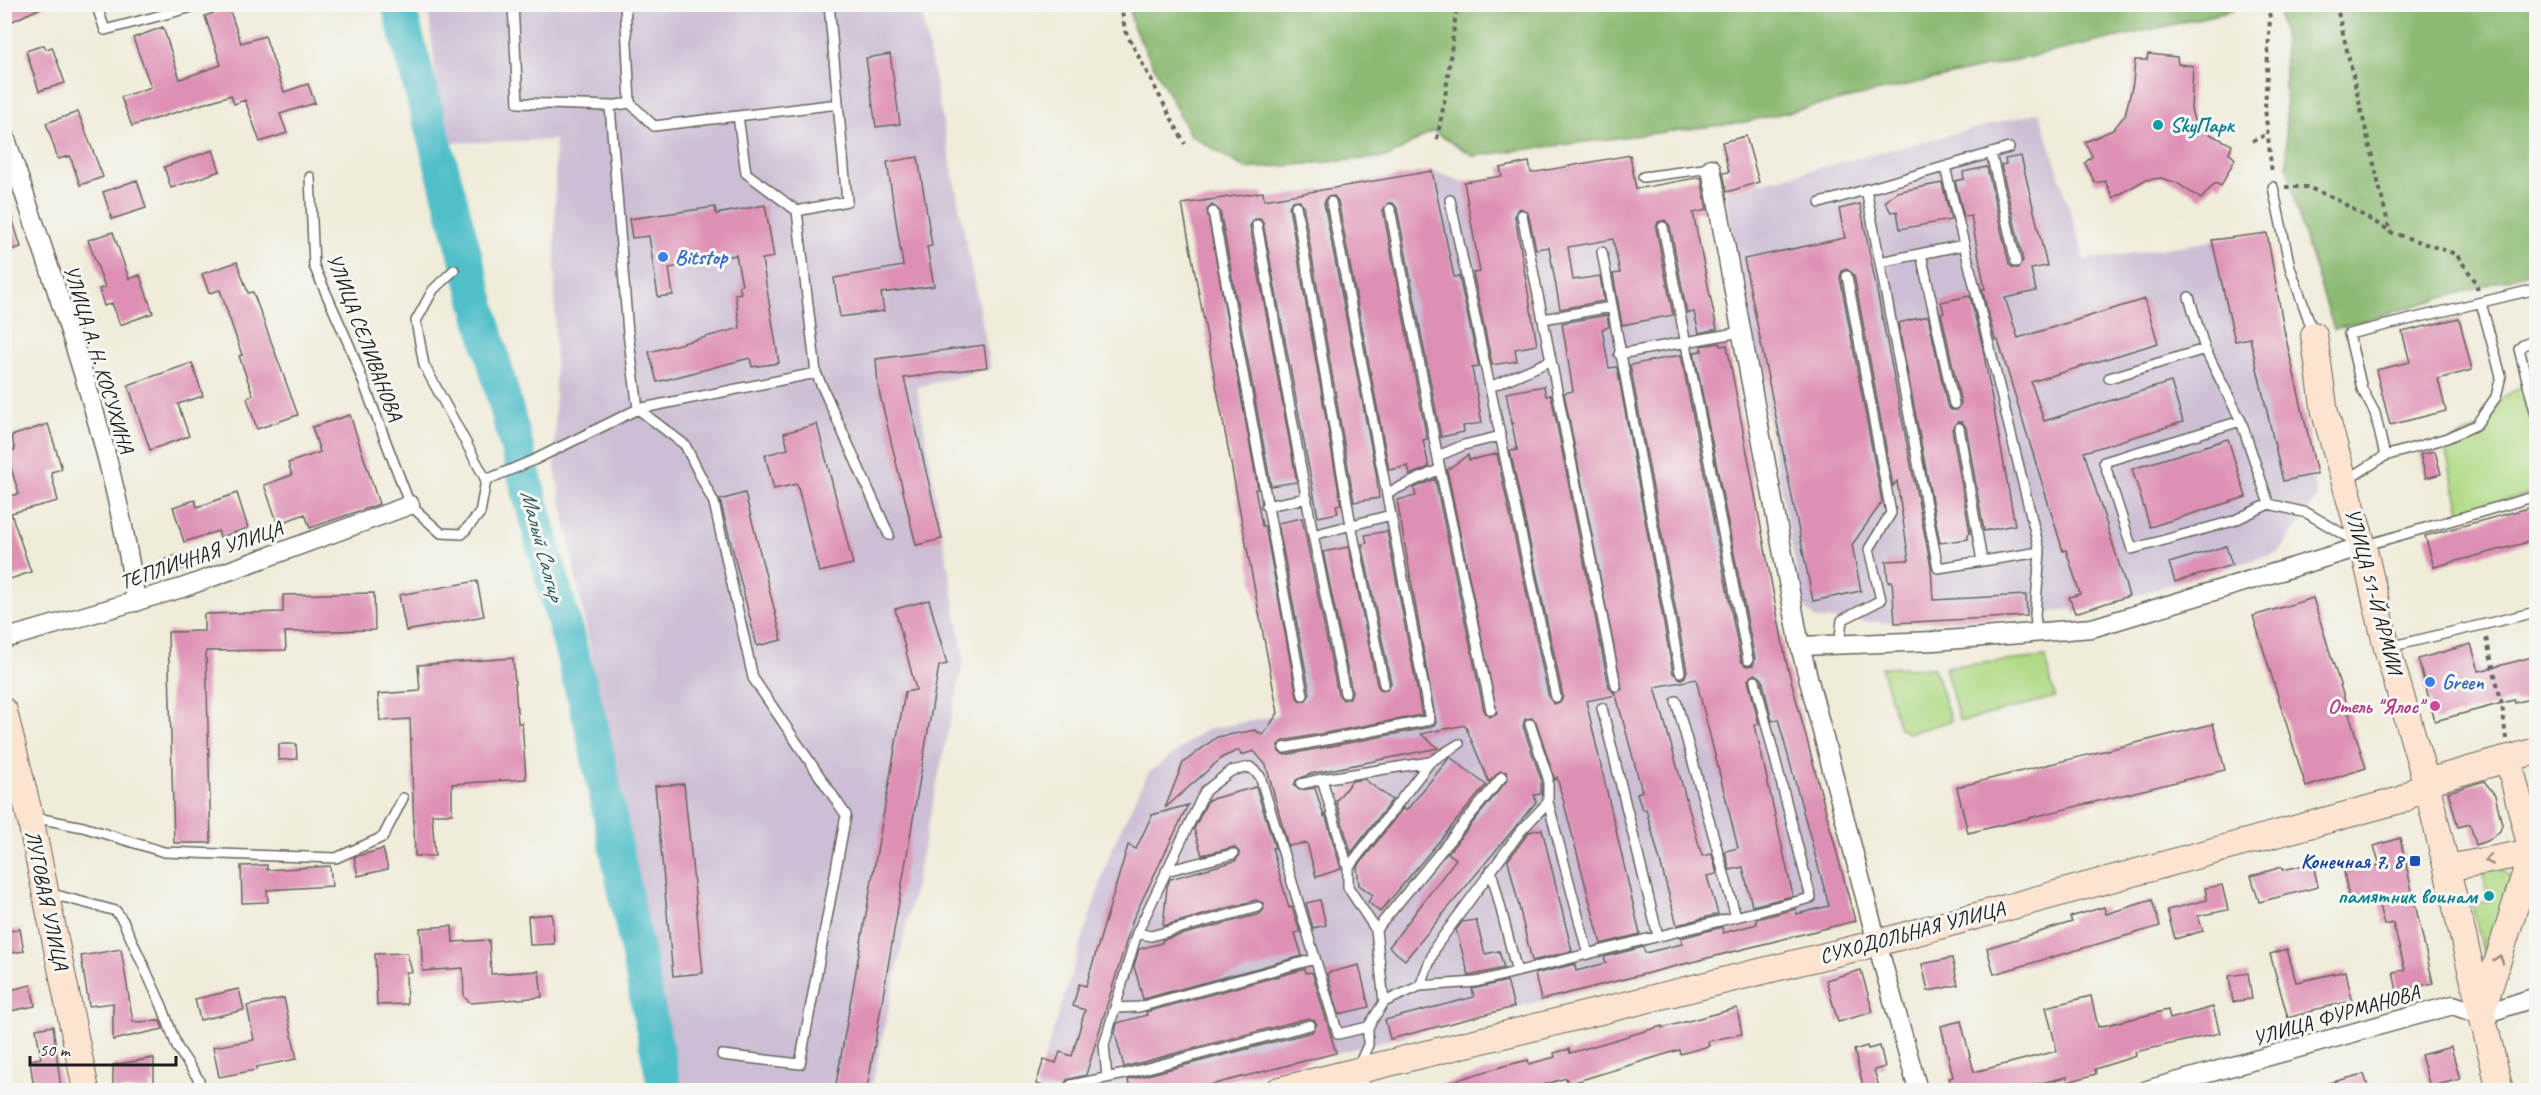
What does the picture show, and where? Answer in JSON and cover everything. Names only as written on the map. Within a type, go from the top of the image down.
[{"type":"street","name":"УЛИЦА А. Н. КОСУХИНА","points":[[4,133],[86,384],[129,548],[136,602]]},
{"type":"street","points":[[1711,168],[1800,646],[1877,943],[1918,1090]]},
{"type":"street","name":"УЛИЦА 51-Й АРМИИ","points":[[2314,335],[2325,414],[2363,546],[2386,648],[2426,782],[2500,1090]]},
{"type":"street","name":"ТЕПЛИЧНАЯ УЛИЦА","points":[[4,639],[182,588],[410,505]]},
{"type":"street","points":[[1800,646],[1935,641],[2092,628],[2363,546]]},
{"type":"street","name":"ЛУГОВАЯ УЛИЦА","points":[[4,711],[30,817],[86,1090]]},
{"type":"street","name":"СУХОДОЛЬНАЯ УЛИЦА","points":[[1279,1090],[1358,1081],[1877,943],[2404,799],[2426,782],[2536,751]]},
{"type":"street","points":[[2481,1015],[2532,852],[2508,758]]},
{"type":"street","points":[[2447,868],[2532,852]]},
{"type":"street","points":[[2481,1015],[2536,998]]},
{"type":"street","name":"УЛИЦА ФУРМАНОВА","points":[[2147,1090],[2453,1005],[2481,1015]]},
{"type":"lane","points":[[96,4],[105,30],[189,8]]},
{"type":"lane","points":[[513,4],[518,103],[610,106],[630,103]]},
{"type":"lane","points":[[625,4],[630,103],[654,126],[838,104]]},
{"type":"lane","points":[[797,211],[847,201],[829,4]]},
{"type":"lane","points":[[610,106],[628,333],[638,409],[685,445],[714,503],[753,678],[846,815],[800,1064],[722,1055]]},
{"type":"lane","points":[[738,116],[746,173],[797,211],[816,373],[889,535]]},
{"type":"lane","points":[[1820,203],[2008,148]]},
{"type":"lane","points":[[1991,153],[2016,262]]},
{"type":"lane","points":[[1945,167],[2040,552],[2035,615],[2037,633]]},
{"type":"lane","points":[[1643,177],[1711,168]]},
{"type":"lane","name":"УЛИЦА СЕЛИВАНОВА","points":[[310,177],[314,266],[350,347],[410,505]]},
{"type":"lane","points":[[2273,187],[2290,267],[2314,335]]},
{"type":"lane","points":[[1866,189],[1938,568],[2040,552]]},
{"type":"lane","points":[[1450,200],[1556,697]]},
{"type":"lane","points":[[1284,748],[1430,720],[1331,202]]},
{"type":"lane","points":[[1296,206],[1352,525],[1384,684]]},
{"type":"lane","points":[[1389,209],[1440,469],[1491,710]]},
{"type":"lane","points":[[1213,212],[1303,695]]},
{"type":"lane","points":[[1522,215],[1616,686]]},
{"type":"lane","points":[[1257,225],[1306,498],[1345,693]]},
{"type":"lane","points":[[1663,227],[1748,660]]},
{"type":"lane","points":[[1881,262],[1964,245]]},
{"type":"lane","points":[[1602,252],[1619,354],[1680,672]]},
{"type":"lane","points":[[1921,254],[1954,404]]},
{"type":"lane","points":[[410,505],[441,533],[462,534],[480,513],[486,480],[424,365],[416,321],[433,290],[454,270]]},
{"type":"lane","points":[[1839,645],[1842,620],[1881,600],[1869,549],[1891,513],[1847,276]]},
{"type":"lane","points":[[2385,456],[2375,413],[2362,389],[2349,334],[2536,289]]},
{"type":"lane","points":[[2189,297],[2205,350],[2241,421],[2270,504]]},
{"type":"lane","points":[[2345,481],[2385,456],[2447,438],[2476,425],[2496,398],[2501,376],[2481,302]]},
{"type":"lane","points":[[1543,319],[1611,307]]},
{"type":"lane","points":[[1619,354],[1741,332]]},
{"type":"lane","points":[[2536,340],[2519,349],[2536,415]]},
{"type":"lane","points":[[2109,378],[2205,350]]},
{"type":"lane","points":[[1490,387],[1550,361]]},
{"type":"lane","points":[[486,480],[534,460],[638,409],[816,373]]},
{"type":"lane","points":[[2241,421],[2104,462],[2132,549],[2233,521],[2270,504],[2307,513],[2363,546],[2536,496]]},
{"type":"lane","points":[[1959,428],[1982,561]]},
{"type":"lane","points":[[1438,456],[1464,445],[1501,436]]},
{"type":"lane","points":[[1387,493],[1440,469]]},
{"type":"lane","points":[[1266,506],[1306,498]]},
{"type":"lane","points":[[1313,535],[1391,515]]},
{"type":"lane","points":[[2386,648],[2536,612]]},
{"type":"lane","points":[[1358,1081],[1368,1045],[1368,1027],[1384,1002],[1420,986],[1476,982],[1810,898],[1755,681]]},
{"type":"lane","points":[[1676,701],[1736,917]]},
{"type":"lane","points":[[1602,708],[1658,936]]},
{"type":"lane","points":[[1530,724],[1548,778],[1548,802],[1588,954]]},
{"type":"lane","points":[[1348,868],[1430,762],[1460,744]]},
{"type":"lane","points":[[1301,784],[1430,762]]},
{"type":"lane","points":[[1107,1078],[1104,1045],[1137,933],[1205,791],[1231,771],[1250,767],[1260,776],[1338,1034],[1368,1027]]},
{"type":"lane","points":[[1376,930],[1502,777]]},
{"type":"lane","points":[[1322,779],[1348,868],[1348,887],[1376,930],[1384,1002]]},
{"type":"lane","points":[[30,817],[83,827],[164,852],[336,858],[383,837],[403,798]]},
{"type":"lane","points":[[1420,986],[1436,946],[1520,831],[1548,802]]},
{"type":"lane","points":[[1166,871],[1233,854]]},
{"type":"lane","points":[[1491,870],[1517,972]]},
{"type":"lane","points":[[46,892],[116,911],[123,921],[162,1006],[177,1047],[199,1080],[199,1090]]},
{"type":"lane","points":[[1137,933],[1151,936],[1258,907]]},
{"type":"lane","points":[[1115,1008],[1139,1007],[1315,959]]},
{"type":"lane","points":[[1071,1085],[1107,1078],[1310,1025]]},
{"type":"path","points":[[1121,4],[1125,31],[1185,144]]},
{"type":"path","points":[[1437,139],[1446,98],[1457,4]]},
{"type":"path","points":[[2268,4],[2270,18],[2265,108],[2273,187],[2307,187],[2334,198],[2390,232],[2456,254],[2476,282],[2481,302]]},
{"type":"path","points":[[2336,4],[2390,232]]},
{"type":"path","points":[[2252,141],[2268,134]]},
{"type":"path","points":[[2483,624],[2502,704],[2508,758]]},
{"type":"shaded area","points":[[428,5],[920,5],[991,369],[917,387],[964,658],[871,1090],[676,1090],[555,470],[555,140],[443,143]]},
{"type":"shaded area","points":[[2040,112],[2085,260],[2267,233],[2284,330],[2317,474],[2313,475],[2317,498],[2280,552],[2075,613],[2073,609],[2027,616],[1895,623],[1815,619],[1803,605],[1725,192]]},
{"type":"shaded area","points":[[1529,162],[1532,173],[1586,163],[1591,189],[1693,213],[1716,326],[1727,345],[1786,661],[1855,921],[1191,1090],[1038,1090],[1036,1084],[1112,847],[1148,773],[1205,730],[1279,715],[1182,204],[1263,192],[1264,199],[1432,171],[1464,182],[1501,176],[1500,168]]},
{"type":"green space","points":[[1129,4],[2239,5],[2232,11],[1745,122],[1474,156],[1433,131],[1388,157],[1246,169],[1190,135],[1133,26]]},
{"type":"green space","points":[[2277,5],[2536,5],[2536,271],[2334,329],[2301,226],[2287,166],[2284,40]]},
{"type":"green space","points":[[2525,385],[2536,432],[2536,491],[2461,514],[2444,445],[2479,428],[2503,397]]},
{"type":"green space","points":[[2045,657],[2055,697],[1964,721],[1959,719],[1945,667]]},
{"type":"green space","points":[[1881,667],[1934,668],[1951,721],[1908,733],[1899,728]]},
{"type":"green space","points":[[2495,869],[2504,871],[2511,878],[2488,959],[2485,958],[2472,905],[2489,901],[2482,871]]},
{"type":"building","points":[[4,4],[49,4],[4,25]]},
{"type":"building","points":[[229,8],[241,43],[265,36],[284,92],[308,84],[315,103],[280,114],[287,133],[260,142],[245,100],[234,104],[231,95],[132,126],[121,97],[151,87],[133,38],[163,27],[180,79],[221,65],[205,16]]},
{"type":"building","points":[[44,45],[46,49],[52,47],[65,83],[39,91],[26,51]]},
{"type":"building","points":[[890,54],[900,124],[876,127],[866,58]]},
{"type":"building","name":"SkyПарк","points":[[2148,54],[2177,57],[2178,64],[2193,66],[2191,109],[2194,120],[2210,134],[2232,145],[2229,153],[2235,159],[2221,186],[2215,183],[2201,199],[2177,183],[2161,178],[2145,180],[2113,198],[2105,181],[2095,183],[2085,163],[2092,156],[2085,142],[2113,130],[2125,115],[2133,83],[2135,60],[2147,60]]},
{"type":"building","points":[[78,112],[103,177],[80,185],[70,156],[58,159],[46,123]]},
{"type":"building","points":[[1746,136],[1759,182],[1727,192],[1723,173],[1729,172],[1722,142]]},
{"type":"building","points":[[213,150],[220,171],[171,188],[164,167]]},
{"type":"building","points":[[1630,155],[1636,189],[1701,177],[1707,210],[1693,213],[1717,329],[1699,333],[1694,312],[1687,313],[1670,226],[1665,220],[1658,222],[1656,228],[1673,315],[1622,325],[1613,274],[1620,273],[1613,239],[1568,247],[1573,280],[1600,276],[1604,301],[1560,309],[1549,247],[1536,249],[1528,213],[1521,208],[1517,210],[1515,216],[1537,345],[1515,349],[1517,361],[1492,365],[1473,273],[1480,272],[1464,182],[1502,176],[1500,168],[1529,162],[1531,173]]},
{"type":"building","points":[[2021,156],[2047,266],[2031,269],[2036,291],[2005,298],[2018,338],[2145,299],[2158,343],[2031,382],[2044,421],[2171,382],[2183,422],[2084,452],[2129,596],[2075,613],[2069,597],[2080,594],[2066,550],[2063,551],[1998,340],[1995,340],[1982,289],[1985,289],[1971,216],[1964,217],[1955,181],[1964,179],[1963,172],[1987,167],[2009,264],[2013,268],[2018,268],[2023,260],[2001,165],[2006,164],[2005,159]]},
{"type":"building","points":[[918,157],[932,246],[927,247],[934,286],[881,293],[884,311],[840,317],[834,278],[903,266],[887,162]]},
{"type":"building","points":[[1432,171],[1454,277],[1459,276],[1479,367],[1472,368],[1482,423],[1463,426],[1464,432],[1441,437],[1397,208],[1393,203],[1388,203],[1383,210],[1427,439],[1423,440],[1429,467],[1410,475],[1408,466],[1389,470],[1338,201],[1334,196],[1327,197],[1324,203],[1376,472],[1379,498],[1354,502],[1303,205],[1299,200],[1292,201],[1289,207],[1341,504],[1336,505],[1338,513],[1318,517],[1263,223],[1260,219],[1255,219],[1250,226],[1297,482],[1271,486],[1220,211],[1212,205],[1207,210],[1258,489],[1255,489],[1262,526],[1265,526],[1297,697],[1300,701],[1305,701],[1310,694],[1278,523],[1302,518],[1338,694],[1343,700],[1350,698],[1352,692],[1323,552],[1349,547],[1377,685],[1381,690],[1386,690],[1391,683],[1362,544],[1367,543],[1365,535],[1387,531],[1422,715],[1283,741],[1278,745],[1279,752],[1285,755],[1431,727],[1436,723],[1397,500],[1416,496],[1414,488],[1435,479],[1484,711],[1489,717],[1497,713],[1447,470],[1468,455],[1469,460],[1497,454],[1549,698],[1554,704],[1561,702],[1563,696],[1510,451],[1517,450],[1512,424],[1514,423],[1512,423],[1506,393],[1544,386],[1546,396],[1551,395],[1609,687],[1614,693],[1622,689],[1564,393],[1573,391],[1562,323],[1607,315],[1609,327],[1602,329],[1609,368],[1617,367],[1673,673],[1681,679],[1685,677],[1687,671],[1630,365],[1681,355],[1741,661],[1746,666],[1753,665],[1755,659],[1694,352],[1702,351],[1701,346],[1720,343],[1721,346],[1727,345],[1786,661],[1855,921],[1541,1000],[1535,974],[1575,964],[1576,971],[1606,963],[1604,957],[1643,947],[1645,953],[1682,944],[1681,938],[1722,927],[1723,933],[1757,924],[1756,919],[1796,909],[1797,914],[1829,906],[1778,719],[1772,721],[1762,679],[1756,674],[1748,680],[1759,724],[1755,725],[1793,896],[1752,906],[1743,867],[1730,870],[1725,851],[1738,848],[1696,679],[1655,687],[1702,856],[1712,854],[1717,874],[1707,876],[1718,914],[1677,925],[1646,809],[1642,810],[1637,793],[1642,791],[1616,695],[1586,701],[1640,934],[1601,944],[1557,777],[1555,780],[1536,722],[1532,718],[1525,719],[1523,726],[1541,779],[1541,794],[1534,795],[1536,802],[1405,960],[1389,947],[1456,859],[1448,853],[1508,779],[1507,772],[1500,771],[1489,782],[1465,725],[1421,734],[1438,748],[1310,774],[1296,780],[1294,785],[1299,790],[1315,788],[1341,869],[1316,877],[1307,843],[1288,846],[1266,765],[1254,751],[1241,755],[1239,750],[1223,757],[1165,808],[1183,763],[1217,737],[1255,730],[1263,735],[1278,713],[1182,204],[1263,192],[1264,200]]},
{"type":"building","points":[[137,180],[146,208],[112,219],[103,192]]},
{"type":"building","points":[[1942,183],[1951,220],[1900,229],[1897,211],[1891,212],[1885,202],[1897,192]]},
{"type":"building","points":[[1860,204],[1931,567],[1933,600],[2026,595],[2027,616],[1895,623],[1892,581],[1888,582],[1886,561],[1909,560],[1897,481],[1893,486],[1854,275],[1846,269],[1842,271],[1840,277],[1882,502],[1852,545],[1861,591],[1813,601],[1744,259],[1845,238],[1839,209]]},
{"type":"building","points":[[8,205],[21,247],[4,252],[4,206]]},
{"type":"building","points":[[765,205],[774,257],[762,259],[779,363],[752,367],[750,358],[657,382],[649,352],[740,328],[735,294],[741,293],[739,286],[742,285],[736,255],[669,268],[673,295],[658,297],[649,236],[632,238],[629,219],[715,207],[716,214]]},
{"type":"building","points":[[113,232],[129,279],[140,275],[153,313],[120,325],[112,303],[104,306],[99,289],[105,287],[88,240]]},
{"type":"building","points":[[2267,233],[2284,330],[2317,474],[2283,481],[2250,338],[2235,341],[2212,240]]},
{"type":"building","points":[[237,262],[248,293],[253,292],[298,415],[257,429],[247,398],[253,395],[220,290],[209,293],[202,274]]},
{"type":"building","points":[[1970,296],[1982,344],[2015,525],[1984,531],[1966,427],[1962,422],[1957,422],[1952,429],[1970,533],[1968,539],[1940,543],[1898,323],[1928,316],[1947,405],[1951,410],[1956,410],[1961,403],[1941,313],[1944,313],[1941,302]]},
{"type":"building","points":[[2459,318],[2472,370],[2438,379],[2446,411],[2390,425],[2376,370],[2410,362],[2402,332]]},
{"type":"building","points":[[984,345],[987,367],[904,378],[942,539],[916,545],[878,387],[876,359]]},
{"type":"building","points":[[192,363],[203,396],[178,404],[189,436],[150,450],[128,385]]},
{"type":"building","points":[[350,415],[379,504],[310,528],[305,514],[278,524],[264,485],[292,475],[288,463],[320,452],[312,427]]},
{"type":"building","points":[[48,424],[62,469],[51,472],[58,501],[11,513],[31,572],[4,581],[4,563],[9,562],[4,550],[4,497],[19,494],[6,452],[15,450],[11,436]]},
{"type":"building","points":[[817,424],[853,564],[819,572],[797,484],[774,489],[765,455],[788,449],[784,433]]},
{"type":"building","points":[[2228,439],[2246,497],[2150,527],[2132,469]]},
{"type":"building","points":[[2435,451],[2441,474],[2426,478],[2420,454]]},
{"type":"building","points":[[237,493],[248,528],[220,537],[218,531],[184,542],[173,507],[195,500],[197,507]]},
{"type":"building","points":[[745,493],[782,640],[757,646],[720,500]]},
{"type":"building","points":[[2536,506],[2536,540],[2434,567],[2425,536]]},
{"type":"building","points":[[2226,546],[2232,565],[2175,582],[2169,563]]},
{"type":"building","points":[[182,553],[188,566],[170,574],[164,560]]},
{"type":"building","points":[[477,581],[484,616],[406,631],[399,595]]},
{"type":"building","points":[[374,593],[375,630],[285,632],[286,650],[206,651],[211,843],[174,843],[168,632],[204,631],[204,614],[283,612],[283,595]]},
{"type":"building","points":[[2313,598],[2366,768],[2306,787],[2253,616]]},
{"type":"building","points":[[929,600],[947,664],[939,666],[867,1090],[835,1090],[905,692],[916,690],[895,609]]},
{"type":"building","points":[[2471,644],[2479,671],[2536,656],[2536,697],[2515,703],[2514,700],[2435,721],[2418,659]]},
{"type":"building","points":[[513,658],[518,723],[522,723],[526,779],[452,784],[452,814],[432,814],[435,856],[415,856],[410,719],[380,721],[378,694],[420,691],[418,665]]},
{"type":"building","points":[[2213,724],[2225,770],[1968,833],[1957,787]]},
{"type":"building","points":[[279,744],[296,744],[297,759],[279,760]]},
{"type":"building","points":[[1450,757],[1486,785],[1380,912],[1368,902],[1373,895],[1359,885],[1357,867],[1403,808],[1406,811]]},
{"type":"building","points":[[1364,779],[1392,800],[1351,853],[1336,801],[1352,781]]},
{"type":"building","points":[[2484,781],[2495,795],[2502,824],[2500,831],[2489,840],[2476,845],[2470,824],[2458,827],[2448,792]]},
{"type":"building","points":[[684,784],[703,973],[673,976],[655,786]]},
{"type":"building","points":[[1256,787],[1275,848],[1272,848],[1289,908],[1292,907],[1300,932],[1295,933],[1302,956],[1143,999],[1134,966],[1139,949],[1162,943],[1162,940],[1260,914],[1264,909],[1263,903],[1256,900],[1163,926],[1170,879],[1235,861],[1239,856],[1239,852],[1234,847],[1202,855],[1194,829],[1208,800]]},
{"type":"building","points":[[1188,805],[1133,919],[1086,1075],[1067,1080],[1064,1086],[1067,1090],[1036,1084],[1044,1059],[1056,1063],[1060,1052],[1072,1056],[1085,1010],[1073,1006],[1079,984],[1086,986],[1128,845],[1136,849],[1152,815]]},
{"type":"building","points":[[1542,829],[1572,951],[1532,961],[1508,860],[1529,832]]},
{"type":"building","points":[[2400,838],[2433,983],[2397,991],[2393,972],[2405,970],[2393,923],[2384,925],[2377,898],[2350,903],[2344,872],[2380,865],[2374,846]]},
{"type":"building","points":[[383,849],[388,869],[358,876],[354,857]]},
{"type":"building","points":[[2313,863],[2318,887],[2259,902],[2251,876],[2282,867],[2283,870]]},
{"type":"building","points":[[267,865],[267,870],[330,866],[332,886],[267,890],[268,902],[242,903],[241,866]]},
{"type":"building","points":[[2222,885],[2228,910],[2198,916],[2203,931],[2175,939],[2167,910],[2207,900],[2205,888]]},
{"type":"building","points":[[1320,900],[1326,925],[1313,928],[1306,903]]},
{"type":"building","points":[[2152,900],[2160,926],[1994,974],[1987,948],[2072,922],[2070,917],[2104,907],[2106,914]]},
{"type":"building","points":[[552,914],[554,944],[530,945],[528,916]]},
{"type":"building","points":[[1476,920],[1485,954],[1499,951],[1504,968],[1469,976],[1456,930],[1462,922]]},
{"type":"building","points":[[452,926],[453,942],[489,940],[491,974],[539,971],[542,997],[471,1003],[464,997],[463,968],[423,971],[420,928]]},
{"type":"building","points":[[20,929],[24,951],[4,954],[4,932]]},
{"type":"building","points":[[121,949],[133,1022],[160,1021],[163,1029],[113,1040],[113,1003],[89,1006],[81,956]]},
{"type":"building","points":[[2287,949],[2296,982],[2346,971],[2352,1001],[2288,1018],[2270,954]]},
{"type":"building","points":[[407,953],[412,972],[406,972],[407,1004],[377,1005],[375,954]]},
{"type":"building","points":[[1952,958],[1958,985],[1928,991],[1922,964]]},
{"type":"building","points":[[1359,965],[1369,1007],[1339,1014],[1327,973]]},
{"type":"building","points":[[1305,969],[1306,973],[1312,972],[1336,1053],[1191,1090],[1130,1090],[1128,1080],[1312,1032],[1317,1024],[1308,1018],[1124,1067],[1115,1033],[1117,1023],[1147,1015],[1146,1012]]},
{"type":"building","points":[[1861,970],[1873,1012],[1838,1022],[1826,980]]},
{"type":"building","points":[[2248,973],[2252,999],[2233,1002],[2229,976]]},
{"type":"building","points":[[1507,981],[1514,1007],[1390,1039],[1385,1020],[1474,997],[1472,989]]},
{"type":"building","points":[[31,985],[35,1006],[10,1011],[6,991]]},
{"type":"building","points":[[239,989],[244,1010],[200,1020],[195,999]]},
{"type":"building","points":[[2091,996],[2098,1027],[2168,1010],[2170,1019],[2213,1007],[2220,1033],[2135,1052],[2136,1056],[2095,1069],[2096,1074],[2068,1082],[2067,1077],[2013,1090],[1953,1090],[1949,1078],[1953,1077],[1941,1026],[1961,1021],[1974,1072],[2057,1051],[2046,1007]]},
{"type":"building","points":[[284,998],[297,1059],[219,1077],[213,1047],[254,1040],[247,1006]]},
{"type":"building","points":[[1737,1008],[1742,1034],[1708,1041],[1709,1046],[1680,1054],[1679,1050],[1568,1084],[1566,1078],[1537,1087],[1538,1090],[1437,1090],[1437,1086],[1504,1066],[1528,1060],[1529,1064],[1555,1057],[1554,1053],[1569,1049],[1570,1053],[1662,1026],[1662,1028]]},
{"type":"building","points":[[53,1026],[61,1089],[34,1090],[30,1060],[41,1058],[36,1029]]},
{"type":"building","points":[[1867,1046],[1868,1049],[1880,1046],[1885,1067],[1874,1070],[1880,1090],[1864,1090],[1854,1050]]},
{"type":"building","points":[[2451,1047],[2460,1079],[2430,1087],[2421,1055]]},
{"type":"building","points":[[154,1058],[154,1085],[150,1084],[150,1090],[113,1090],[113,1065]]},
{"type":"building","points":[[2364,1074],[2369,1090],[2322,1090],[2321,1085]]},
{"type":"waterway","name":"Малый Салгир","points":[[398,4],[592,728],[665,1090]]},
{"type":"place","name":"SkyПарк","points":[[2158,125]]},
{"type":"place","name":"Bitstop","points":[[663,257]]},
{"type":"place","name":"Green","points":[[2430,682]]},
{"type":"place","name":"Отель \"Ялос\"","points":[[2435,706]]},
{"type":"place","name":"Конечная 7, 8","points":[[2415,861]]},
{"type":"place","name":"памятник воинам","points":[[2489,896]]}]
